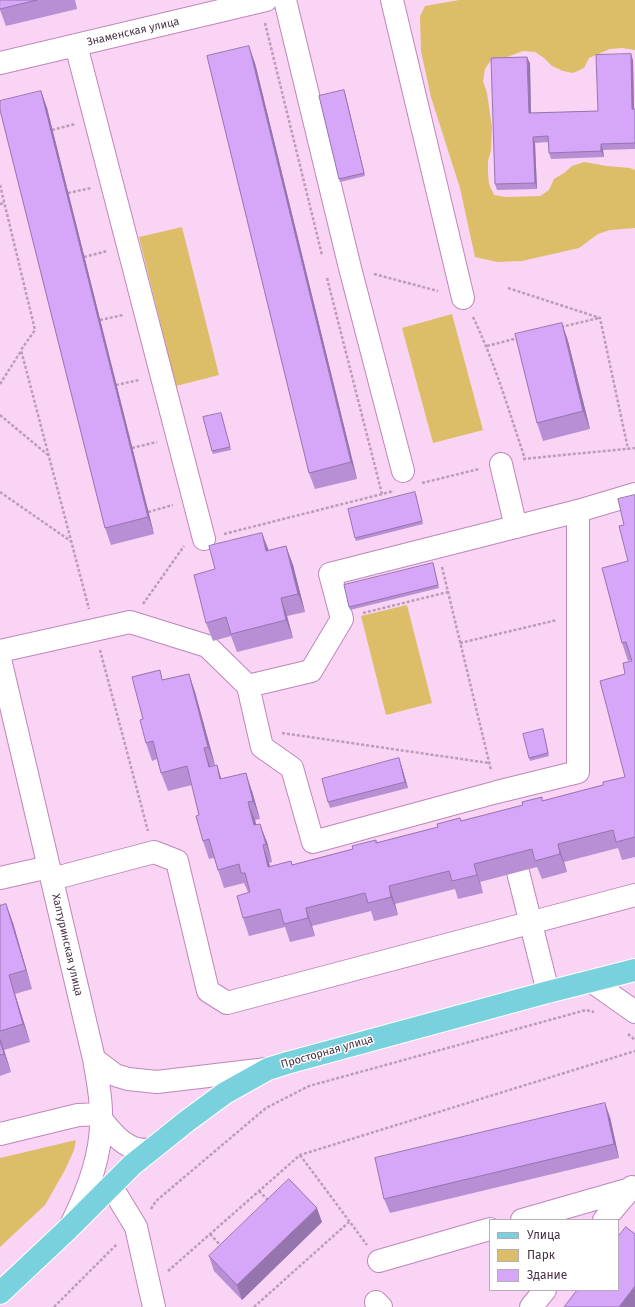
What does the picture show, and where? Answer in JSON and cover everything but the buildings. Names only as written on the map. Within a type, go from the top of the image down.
[{"type":"main road","name":"Просторная улица","points":[[0,1293],[68,1229],[132,1165],[225,1093],[268,1069],[548,992],[635,970]]},
{"type":"street","name":"Знаменская улица","points":[[0,62],[266,0]]},
{"type":"street","points":[[285,0],[350,268],[406,482]]},
{"type":"street","points":[[392,0],[463,298]]},
{"type":"street","points":[[76,45],[204,539]]},
{"type":"street","points":[[501,464],[516,527]]},
{"type":"street","points":[[248,686],[311,671],[342,619],[330,574],[578,511],[635,494]]},
{"type":"street","points":[[0,651],[130,622],[207,646],[248,686],[262,747],[292,768],[313,842],[497,792],[578,772],[578,511]]},
{"type":"street","name":"Халтуринская улица","points":[[0,659],[94,1059],[101,1116],[100,1137],[95,1167],[85,1196],[68,1229]]},
{"type":"street","points":[[497,792],[503,814]]},
{"type":"street","points":[[0,878],[50,873],[154,852],[177,861],[208,991],[226,1003],[635,894]]},
{"type":"street","points":[[518,872],[548,992]]},
{"type":"street","points":[[591,981],[635,1012]]},
{"type":"street","points":[[94,1059],[116,1075],[128,1079],[157,1082],[268,1069]]},
{"type":"street","points":[[0,1134],[78,1115],[101,1116],[114,1134],[124,1143],[135,1149],[150,1150]]},
{"type":"street","points":[[111,1186],[136,1226],[152,1298]]},
{"type":"street","points":[[525,1219],[633,1186]]},
{"type":"street","points":[[605,1219],[633,1186]]},
{"type":"street","points":[[379,1261],[489,1229]]},
{"type":"street","points":[[531,1307],[544,1291]]},
{"type":"path","points":[[0,185],[35,330],[0,384]]},
{"type":"path","points":[[0,204],[4,203]]},
{"type":"path","points":[[350,268],[463,298],[487,346],[525,459]]},
{"type":"path","points":[[508,288],[600,318]]},
{"type":"path","points":[[555,329],[600,318]]},
{"type":"path","points":[[600,318],[628,449]]},
{"type":"path","points":[[487,346],[524,336]]},
{"type":"path","points":[[21,350],[154,852]]},
{"type":"path","points":[[0,415],[49,455]]},
{"type":"path","points":[[130,622],[185,543],[406,482],[525,459],[635,448]]},
{"type":"path","points":[[0,492],[72,542]]},
{"type":"path","points":[[437,546],[497,792]]},
{"type":"path","points":[[342,619],[448,592]]},
{"type":"path","points":[[460,643],[578,614]]},
{"type":"path","points":[[258,729],[490,763]]},
{"type":"path","points":[[54,1307],[145,1218],[156,1200],[266,1108],[309,1086],[586,1010],[597,1013]]},
{"type":"path","points":[[624,1031],[635,1040]]},
{"type":"path","points":[[152,1298],[210,1234],[300,1155],[635,1051]]},
{"type":"path","points":[[300,1155],[379,1261]]},
{"type":"path","points":[[259,1191],[272,1205]]},
{"type":"path","points":[[254,1307],[349,1222]]},
{"type":"path","points":[[210,1234],[225,1250]]},
{"type":"green space","points":[[459,0],[635,0],[635,50],[622,48],[610,49],[589,58],[584,68],[573,73],[563,71],[552,66],[535,52],[523,51],[502,59],[491,60],[485,69],[483,81],[487,93],[492,127],[488,173],[489,184],[494,195],[505,197],[540,196],[549,190],[554,179],[572,166],[584,162],[630,168],[635,170],[635,228],[610,230],[598,234],[579,248],[522,261],[497,262],[475,257],[460,188],[431,97],[421,51],[420,16],[425,6]]},
{"type":"green space","points":[[182,227],[219,375],[176,386],[139,237]]},
{"type":"green space","points":[[452,314],[483,430],[433,443],[402,328]]},
{"type":"green space","points":[[407,605],[432,703],[386,715],[361,616]]},
{"type":"green space","points":[[76,1140],[74,1150],[65,1170],[45,1205],[0,1247],[0,1158]]}]
